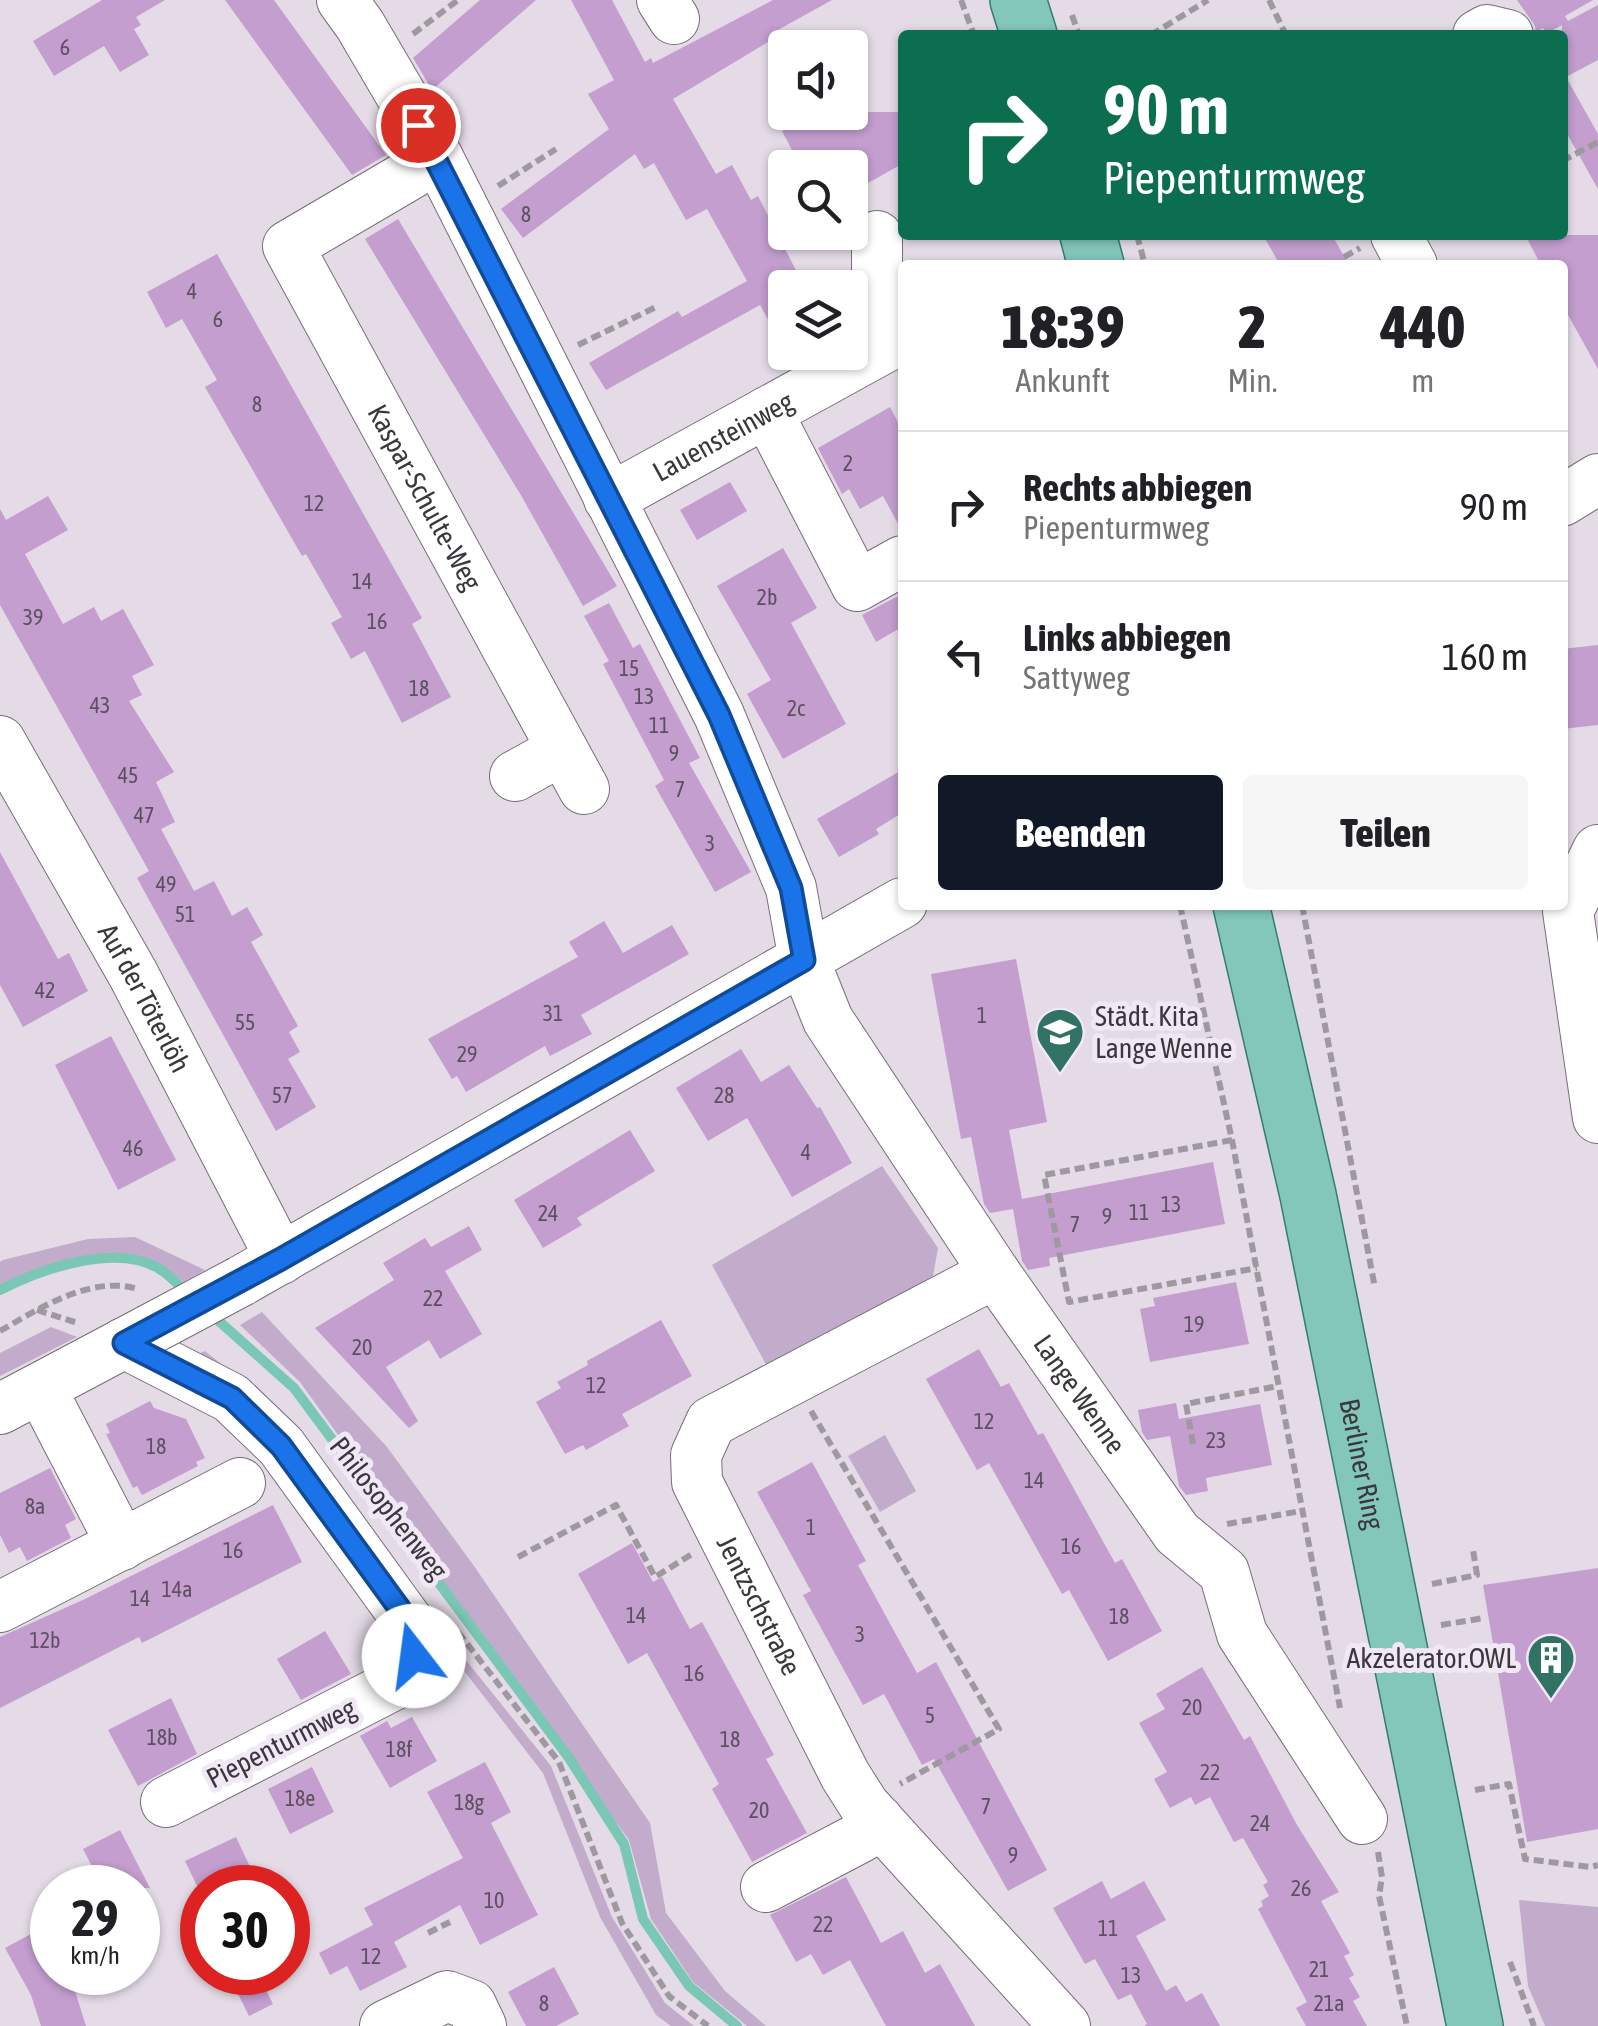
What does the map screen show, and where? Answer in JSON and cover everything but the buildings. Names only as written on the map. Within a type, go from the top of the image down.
[{"type":"main road","points":[[1018,0],[1028,30]]},
{"type":"main road","name":"Berliner Ring","points":[[1242,910],[1308,1195],[1475,2026]]},
{"type":"street","name":"Lange Wenne","points":[[342,0],[438,158],[719,715],[791,888],[804,960],[828,1020],[995,1273],[1177,1533],[1224,1572],[1242,1634],[1362,1820]]},
{"type":"street","name":"Kaspar-Schulte-Weg","points":[[438,158],[279,230],[573,769],[515,776]]},
{"type":"street","name":"Lauensteinweg","points":[[609,499],[767,412],[897,354],[877,292],[877,236]]},
{"type":"street","points":[[767,412],[856,586],[898,563]]},
{"type":"street","points":[[1568,496],[1598,479]]},
{"type":"street","name":"Auf der Töterlöh","points":[[1,746],[133,974],[261,1270]]},
{"type":"street","points":[[1598,850],[1568,911],[1598,1118]]},
{"type":"street","points":[[122,1545],[21,1399],[138,1321],[261,1270],[898,905]]},
{"type":"street","name":"Jentzschstraße","points":[[995,1273],[711,1422],[696,1454],[697,1482],[845,1776],[871,1812],[1066,2026]]},
{"type":"street","name":"Piepenturmweg","points":[[138,1321],[232,1398],[281,1446],[418,1634],[409,1677],[166,1802]]},
{"type":"street","points":[[0,1607],[240,1483]]},
{"type":"street","points":[[792,1876],[861,1837],[871,1812]]},
{"type":"street","points":[[386,2026],[446,1996],[470,2005],[481,2026]]},
{"type":"path","points":[[380,59],[458,0]]},
{"type":"path","points":[[961,0],[972,30]]},
{"type":"path","points":[[1159,30],[1208,0]]},
{"type":"path","points":[[1269,0],[1284,30]]},
{"type":"path","points":[[1568,158],[1598,142]]},
{"type":"path","points":[[463,208],[556,149]]},
{"type":"path","points":[[541,364],[656,308]]},
{"type":"path","points":[[1181,910],[1232,1140],[1343,1723]]},
{"type":"path","points":[[1303,910],[1376,1290]]},
{"type":"path","points":[[1232,1140],[1044,1175],[1052,1216],[1069,1302],[1257,1268]]},
{"type":"path","points":[[0,1331],[36,1310],[96,1286],[128,1286],[138,1321]]},
{"type":"path","points":[[792,1379],[998,1729],[871,1812]]},
{"type":"path","points":[[1193,1444],[1186,1404],[1278,1386]]},
{"type":"path","points":[[518,1556],[616,1506],[655,1577],[723,1536]]},
{"type":"path","points":[[1177,1533],[1301,1511]]},
{"type":"path","points":[[1432,1584],[1477,1575],[1473,1550]]},
{"type":"path","points":[[1429,1568],[1435,1598]]},
{"type":"path","points":[[1438,1612],[1445,1643]]},
{"type":"path","points":[[1441,1626],[1484,1618]]},
{"type":"path","points":[[452,1624],[560,1762],[622,1923],[669,1996],[708,2026]]},
{"type":"path","points":[[1472,1778],[1478,1808]]},
{"type":"path","points":[[1475,1790],[1509,1784],[1525,1859],[1591,1868],[1598,1865]]},
{"type":"path","points":[[1362,1820],[1374,1832],[1382,1877],[1379,1896],[1407,2026]]},
{"type":"path","points":[[428,1933],[450,1922]]},
{"type":"path","points":[[1508,1951],[1534,2026]]},
{"type":"shaded area","points":[[882,1166],[938,1248],[933,1276],[769,1370],[712,1265]]},
{"type":"shaded area","points":[[135,1237],[205,1270],[184,1282],[152,1262],[105,1254],[71,1260],[0,1285],[3,1260],[88,1239]]},
{"type":"shaded area","points":[[262,1312],[387,1447],[474,1566],[650,1823],[666,1913],[725,1991],[766,2026],[747,2026],[693,1982],[651,1919],[629,1840],[300,1382],[240,1325]]},
{"type":"shaded area","points":[[51,1327],[77,1337],[0,1376],[0,1353]]},
{"type":"shaded area","points":[[205,1351],[241,1380],[551,1766],[612,1917],[665,2003],[694,2026],[671,2026],[656,2015],[600,1917],[543,1773],[431,1628],[196,1355]]},
{"type":"shaded area","points":[[885,1435],[916,1491],[880,1512],[848,1456]]},
{"type":"shaded area","points":[[1519,1900],[1598,1907],[1598,2026],[1545,2026],[1528,1986]]},
{"type":"waterway","points":[[0,1290],[57,1267],[121,1258],[158,1268],[188,1294]]},
{"type":"waterway","points":[[212,1315],[294,1388],[569,1758],[624,1844],[643,1919],[689,1986],[737,2026]]},
{"type":"place","name":"Städt. Kita Lange Wenne","points":[[1060,1074]]},
{"type":"place","name":"Akzelerator.OWL","points":[[1551,1700]]},
{"type":"route","points":[[414,1656],[418,1634],[281,1446],[232,1398],[124,1343],[281,1259],[804,960],[791,888],[719,715],[418,125]]}]
